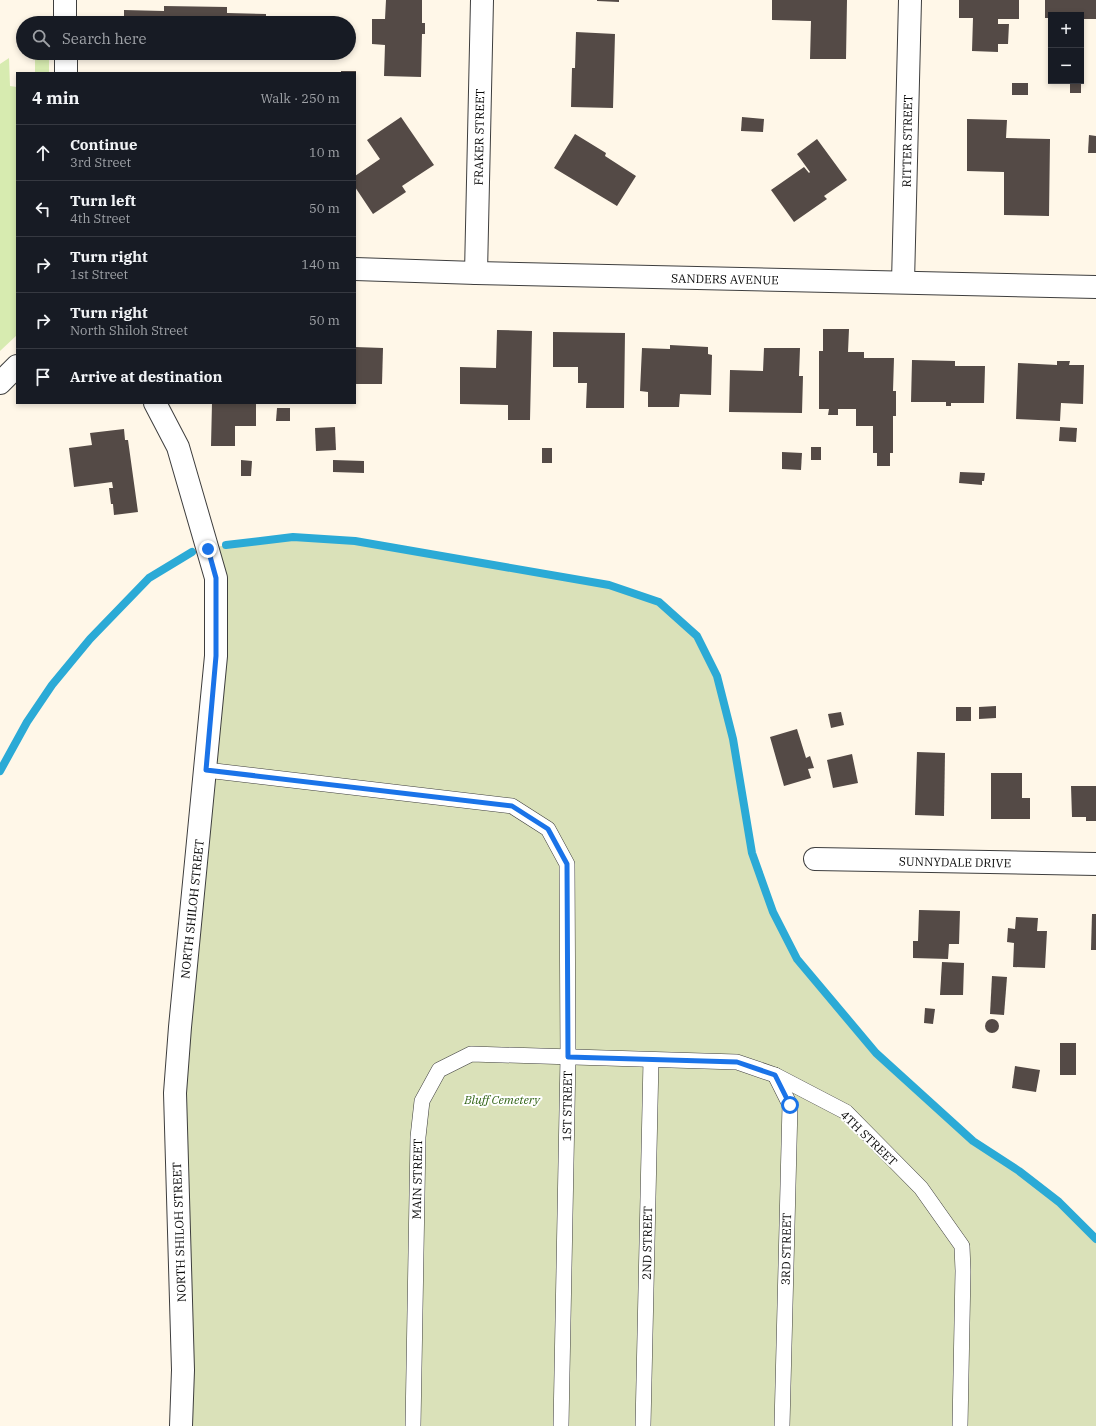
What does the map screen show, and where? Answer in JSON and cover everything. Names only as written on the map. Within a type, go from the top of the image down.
[{"type":"street","points":[[65,0],[66,16]]},
{"type":"street","name":"FRAKER STREET","points":[[476,273],[482,0]]},
{"type":"street","name":"RITTER STREET","points":[[903,282],[910,0]]},
{"type":"street","points":[[66,60],[66,72]]},
{"type":"street","name":"SANDERS AVENUE","points":[[356,270],[1096,287]]},
{"type":"street","points":[[0,383],[16,367]]},
{"type":"street","name":"NORTH SHILOH STREET","points":[[156,404],[178,447],[216,578],[216,656],[175,1093],[183,1370],[180,1426]]},
{"type":"street","name":"SUNNYDALE DRIVE","points":[[814,859],[1096,864]]},
{"type":"lane","name":"1ST STREET","points":[[206,770],[512,806],[548,829],[567,864],[568,1057],[561,1426]]},
{"type":"lane","name":"MAIN STREET","points":[[412,1426],[418,1137],[422,1101],[439,1070],[471,1054],[568,1057]]},
{"type":"lane","name":"4TH STREET","points":[[568,1057],[737,1062],[775,1075],[846,1112],[921,1188],[962,1246],[963,1271],[960,1426]]},
{"type":"lane","name":"2ND STREET","points":[[643,1426],[651,1060]]},
{"type":"lane","name":"3RD STREET","points":[[775,1075],[790,1105],[782,1426]]},
{"type":"green space","points":[[9,58],[10,86],[16,87],[16,336],[0,351],[0,64]]},
{"type":"green space","points":[[35,60],[49,60],[49,72],[35,72]]},
{"type":"green space","name":"Bluff Cemetery","points":[[293,537],[355,541],[609,585],[659,602],[697,636],[717,676],[733,739],[752,853],[773,912],[797,959],[876,1053],[973,1141],[1019,1171],[1059,1202],[1096,1239],[1096,1426],[181,1426],[178,1221],[206,770],[208,549],[226,545]]},
{"type":"building","points":[[386,0],[422,0],[422,23],[425,23],[425,34],[422,34],[421,77],[384,76],[385,45],[372,44],[372,19],[385,19]]},
{"type":"building","points":[[619,0],[619,2],[597,1]]},
{"type":"building","points":[[772,0],[847,0],[846,59],[810,59],[811,21],[772,20]]},
{"type":"building","points":[[959,0],[1019,0],[1019,19],[998,19],[998,24],[1009,24],[1008,44],[998,44],[998,52],[972,51],[973,18],[959,18]]},
{"type":"building","points":[[1045,0],[1096,0],[1096,19],[1084,19],[1084,12],[1048,12],[1048,18],[1045,18]]},
{"type":"building","points":[[164,6],[227,7],[227,13],[266,14],[266,16],[124,16],[124,10],[164,11]]},
{"type":"building","points":[[576,32],[615,34],[613,108],[571,107],[572,68],[575,68]]},
{"type":"building","points":[[341,71],[356,71],[356,72]]},
{"type":"building","points":[[1012,83],[1028,83],[1028,95],[1012,95]]},
{"type":"building","points":[[1070,84],[1081,84],[1081,93],[1070,93]]},
{"type":"building","points":[[401,117],[434,165],[402,186],[406,192],[373,214],[356,188],[356,175],[380,159],[367,140]]},
{"type":"building","points":[[742,117],[764,119],[763,132],[741,131]]},
{"type":"building","points":[[967,119],[1007,120],[1006,138],[1050,139],[1049,216],[1004,215],[1004,172],[967,171]]},
{"type":"building","points":[[575,134],[606,153],[605,156],[636,176],[617,206],[554,168]]},
{"type":"building","points":[[1089,135],[1096,136],[1096,153],[1088,153]]},
{"type":"building","points":[[817,139],[847,180],[824,196],[827,199],[794,222],[771,190],[804,167],[809,173],[810,172],[797,154]]},
{"type":"building","points":[[823,329],[849,329],[848,352],[864,352],[864,358],[894,358],[893,391],[896,391],[896,416],[893,416],[893,453],[890,453],[890,466],[877,466],[877,453],[873,453],[873,426],[856,426],[856,409],[838,409],[838,415],[828,415],[829,409],[819,409],[819,351],[823,351]]},
{"type":"building","points":[[497,330],[532,331],[530,420],[508,420],[508,405],[460,404],[460,367],[496,368]]},
{"type":"building","points":[[553,332],[625,333],[624,408],[586,408],[587,383],[578,383],[578,367],[553,367]]},
{"type":"building","points":[[670,345],[708,347],[708,354],[712,355],[711,395],[680,394],[679,407],[648,407],[648,392],[640,391],[642,348],[670,349]]},
{"type":"building","points":[[356,347],[383,348],[382,384],[356,384]]},
{"type":"building","points":[[764,348],[800,348],[799,376],[803,376],[802,413],[729,412],[730,370],[763,371]]},
{"type":"building","points":[[912,360],[955,361],[955,366],[985,366],[984,403],[951,403],[951,406],[946,406],[946,402],[911,402]]},
{"type":"building","points":[[1057,361],[1070,361],[1069,365],[1084,365],[1083,404],[1061,403],[1060,421],[1016,419],[1018,363],[1057,365]]},
{"type":"building","points":[[212,404],[256,404],[256,426],[235,426],[235,446],[211,446]]},
{"type":"building","points":[[277,408],[290,408],[290,421],[276,421]]},
{"type":"building","points":[[335,427],[336,450],[316,451],[315,428]]},
{"type":"building","points":[[1060,427],[1077,428],[1076,442],[1059,441]]},
{"type":"building","points":[[124,429],[125,440],[128,440],[138,512],[114,515],[109,488],[113,488],[112,482],[74,487],[69,448],[92,445],[90,433]]},
{"type":"building","points":[[811,447],[821,447],[821,460],[811,460]]},
{"type":"building","points":[[542,448],[552,448],[552,463],[542,463]]},
{"type":"building","points":[[782,452],[802,453],[801,470],[782,469]]},
{"type":"building","points":[[241,460],[252,461],[251,476],[241,476]]},
{"type":"building","points":[[333,460],[364,461],[364,473],[333,472]]},
{"type":"building","points":[[960,472],[985,473],[984,481],[982,481],[982,485],[959,483]]},
{"type":"building","points":[[996,706],[996,718],[979,719],[979,707]]},
{"type":"building","points":[[956,707],[971,707],[971,721],[956,721]]},
{"type":"building","points":[[841,712],[844,725],[831,728],[828,714]]},
{"type":"building","points":[[797,729],[806,758],[810,756],[814,768],[808,769],[811,778],[784,786],[770,737]]},
{"type":"building","points":[[917,752],[945,753],[944,816],[915,815]]},
{"type":"building","points":[[852,754],[858,783],[833,788],[827,760]]},
{"type":"building","points":[[991,773],[1022,773],[1022,798],[1030,798],[1030,819],[991,819]]},
{"type":"building","points":[[1071,786],[1096,786],[1096,821],[1086,821],[1086,817],[1072,817]]},
{"type":"building","points":[[919,910],[960,911],[959,944],[949,944],[948,959],[913,958],[913,941],[918,941]]},
{"type":"building","points":[[1092,914],[1096,914],[1096,950],[1091,950]]},
{"type":"building","points":[[1016,917],[1038,918],[1037,931],[1047,931],[1045,968],[1013,967],[1014,943],[1007,942],[1008,928],[1015,929]]},
{"type":"building","points":[[942,962],[964,963],[963,995],[940,995]]},
{"type":"building","points":[[992,976],[1007,977],[1004,1015],[990,1014]]},
{"type":"building","points":[[925,1008],[935,1009],[933,1024],[924,1023]]},
{"type":"building","points":[[992,1019],[997,1021],[999,1026],[997,1031],[992,1033],[987,1031],[985,1026],[987,1021]]},
{"type":"building","points":[[1060,1043],[1076,1043],[1076,1075],[1060,1075]]},
{"type":"building","points":[[1015,1066],[1040,1070],[1036,1092],[1012,1088]]},
{"type":"waterway","points":[[226,545],[293,537],[355,541],[609,585],[659,602],[697,636],[717,676],[733,739],[752,853],[773,912],[797,959],[876,1053],[973,1141],[1019,1171],[1059,1202],[1096,1239]]},
{"type":"waterway","points":[[0,771],[27,722],[52,685],[90,639],[149,578],[192,552]]},
{"type":"route","points":[[208,549],[216,578],[216,656],[206,770],[512,806],[548,829],[567,864],[568,1057],[737,1062],[775,1075],[790,1105]]}]
